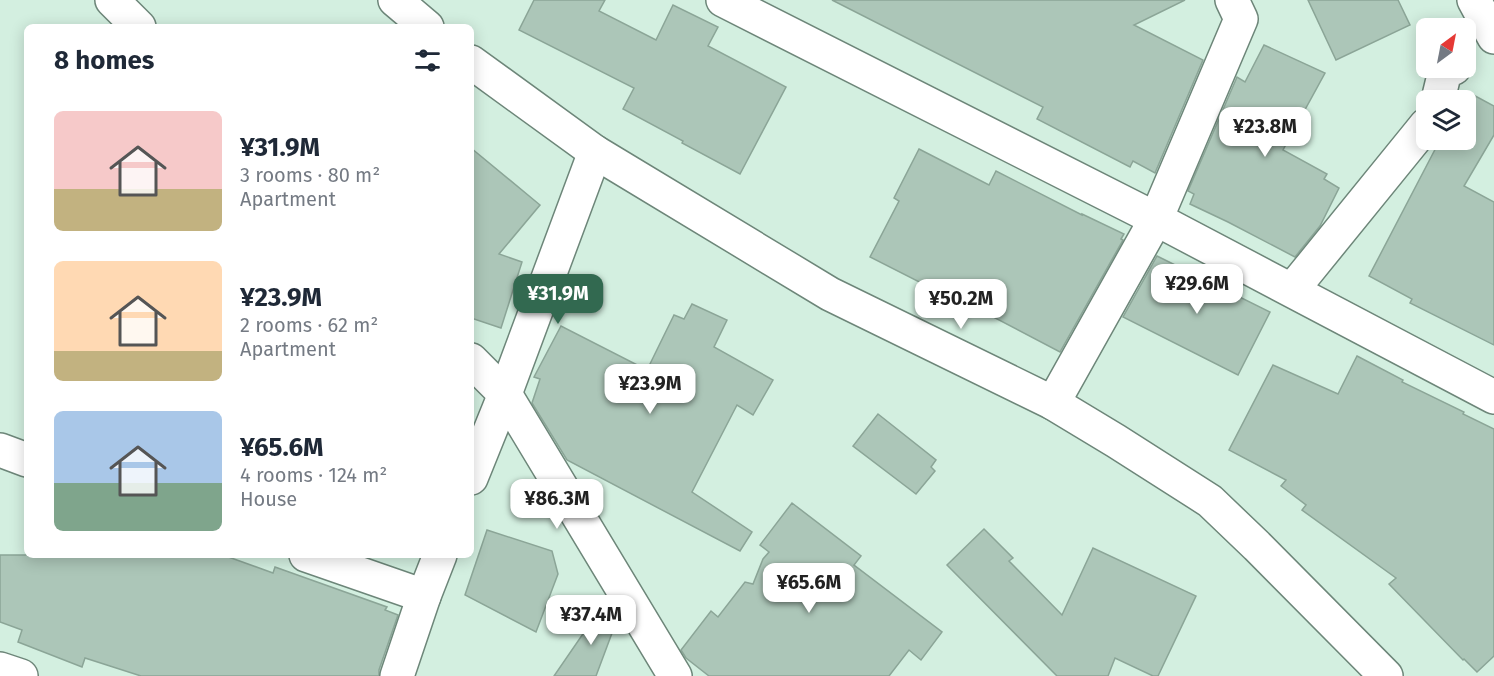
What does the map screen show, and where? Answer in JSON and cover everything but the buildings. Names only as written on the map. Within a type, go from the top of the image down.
[{"type":"street","points":[[112,0],[136,24]]},
{"type":"street","points":[[395,0],[423,24]]},
{"type":"street","points":[[723,0],[1156,219],[1494,398]]},
{"type":"street","points":[[1053,403],[1156,219],[1241,19],[1232,0]]},
{"type":"street","points":[[1474,0],[1494,37]]},
{"type":"street","points":[[1476,59],[1494,51]]},
{"type":"street","points":[[474,64],[595,152],[830,294],[1053,403],[1210,501],[1386,676]]},
{"type":"street","points":[[1292,290],[1416,137]]},
{"type":"street","points":[[474,471],[595,152]]},
{"type":"street","points":[[474,363],[505,394],[675,676]]},
{"type":"street","points":[[0,450],[24,459]]},
{"type":"street","points":[[315,558],[424,596]]},
{"type":"street","points":[[397,676],[439,558]]},
{"type":"street","points":[[0,669],[21,676]]}]
